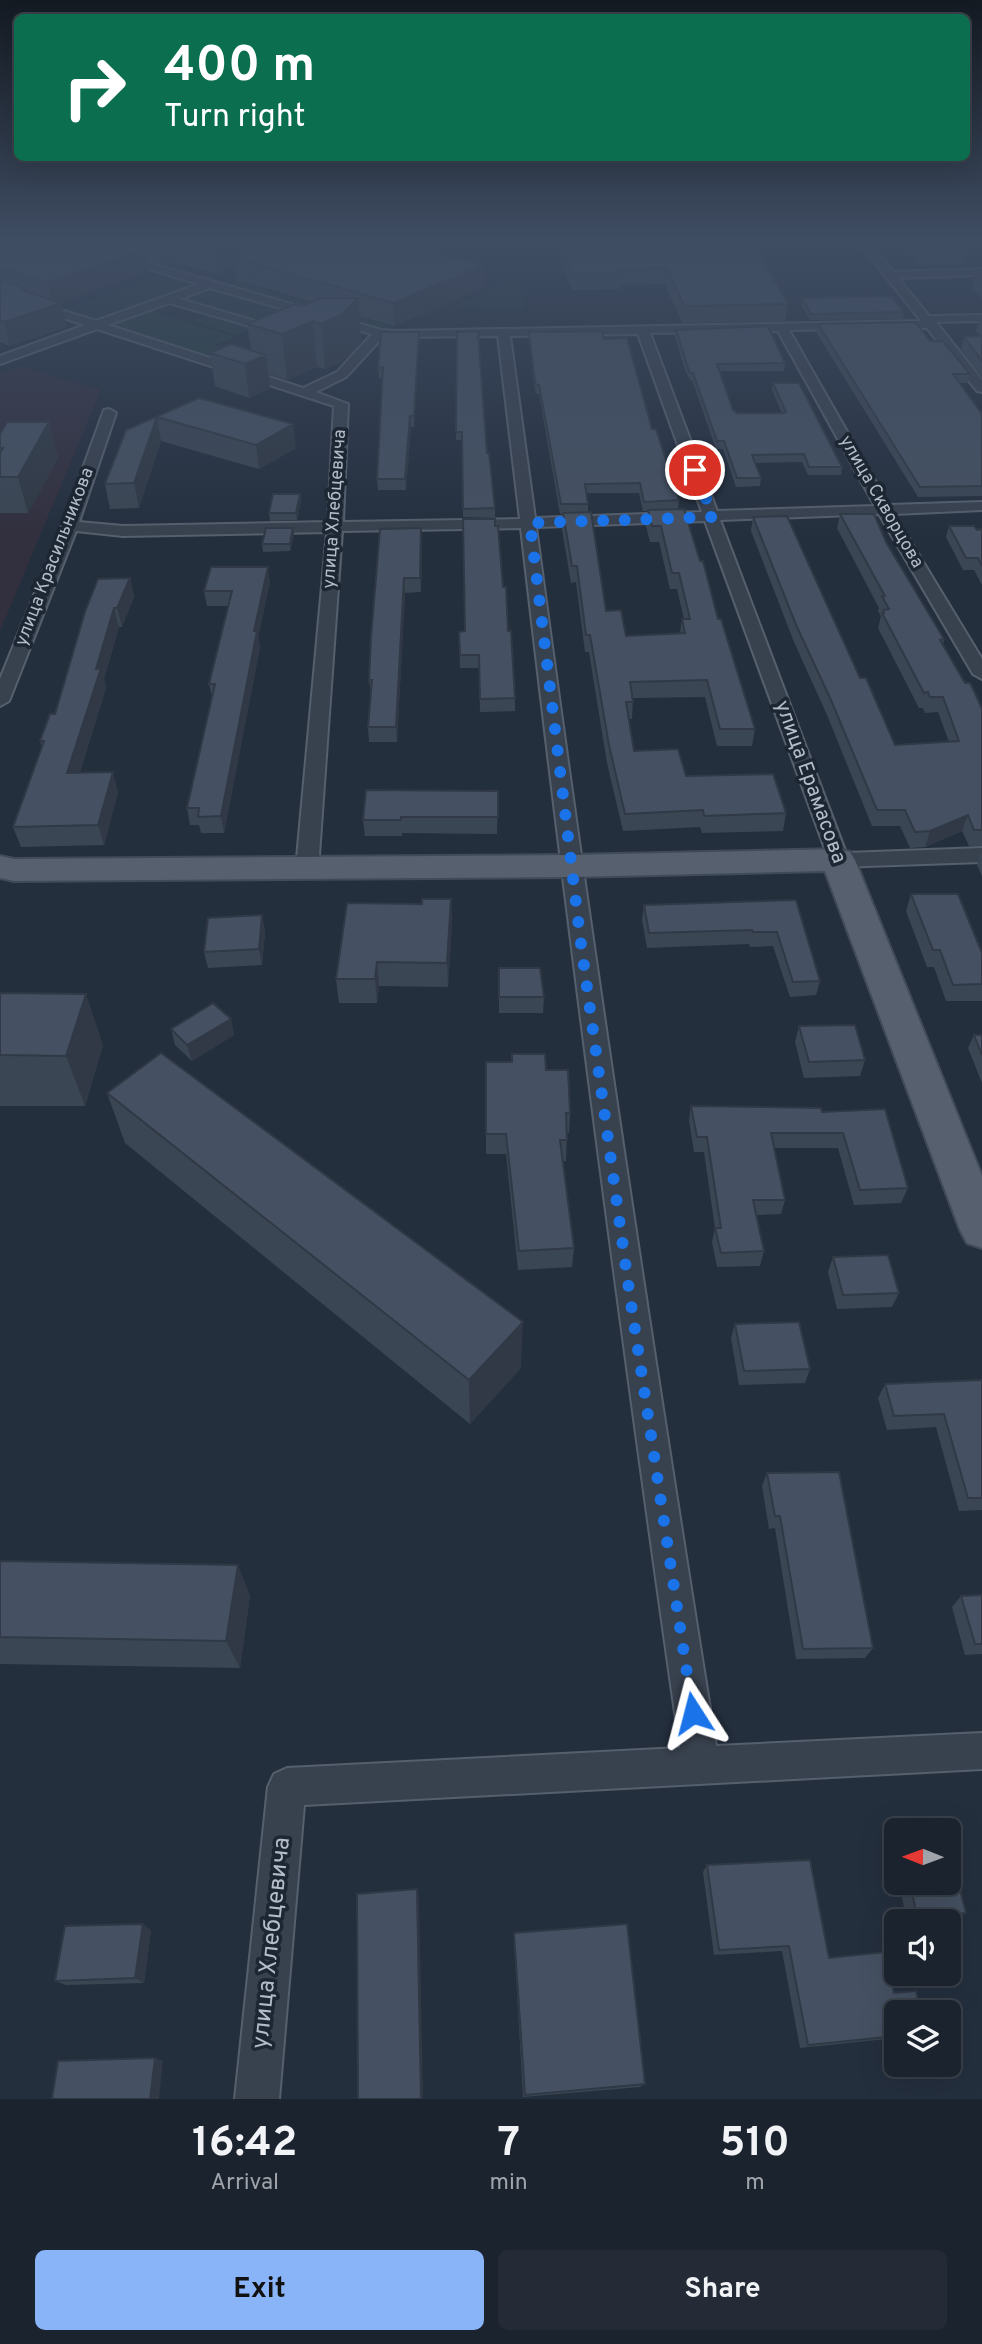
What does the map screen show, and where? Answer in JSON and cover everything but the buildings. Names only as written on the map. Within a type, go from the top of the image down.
[{"type":"main road","points":[[5,871],[571,866],[838,860]]},
{"type":"main road","name":"улица Ерамасова","points":[[838,860],[982,1230]]},
{"type":"street","points":[[0,360],[53,341]]},
{"type":"street","name":"улица Хлебцевича","points":[[148,341],[341,404],[335,527],[307,869]]},
{"type":"street","points":[[306,391],[332,382],[350,370],[372,341]]},
{"type":"street","points":[[505,341],[530,523],[571,866],[631,1304],[701,1766],[982,1751]]},
{"type":"street","name":"улица Ерамасова","points":[[647,341],[838,860]]},
{"type":"street","name":"улица Скворцова","points":[[789,341],[885,511],[982,674]]},
{"type":"street","points":[[944,341],[982,388]]},
{"type":"street","name":"улица Красильникова","points":[[0,701],[71,526],[108,413]]},
{"type":"street","points":[[71,526],[154,531],[530,523],[982,506]]},
{"type":"street","points":[[56,560],[87,546],[154,531]]},
{"type":"street","points":[[838,860],[982,855]]},
{"type":"street","name":"улица Хлебцевича","points":[[257,2099],[288,1787],[701,1766]]},
{"type":"shaded area","points":[[21,366],[101,390],[0,631],[0,374]]},
{"type":"green space","points":[[154,341],[225,341],[214,345],[236,352],[216,361]]},
{"type":"route","points":[[693,1713],[629,1290],[581,944],[530,523],[713,517],[695,470]]}]
